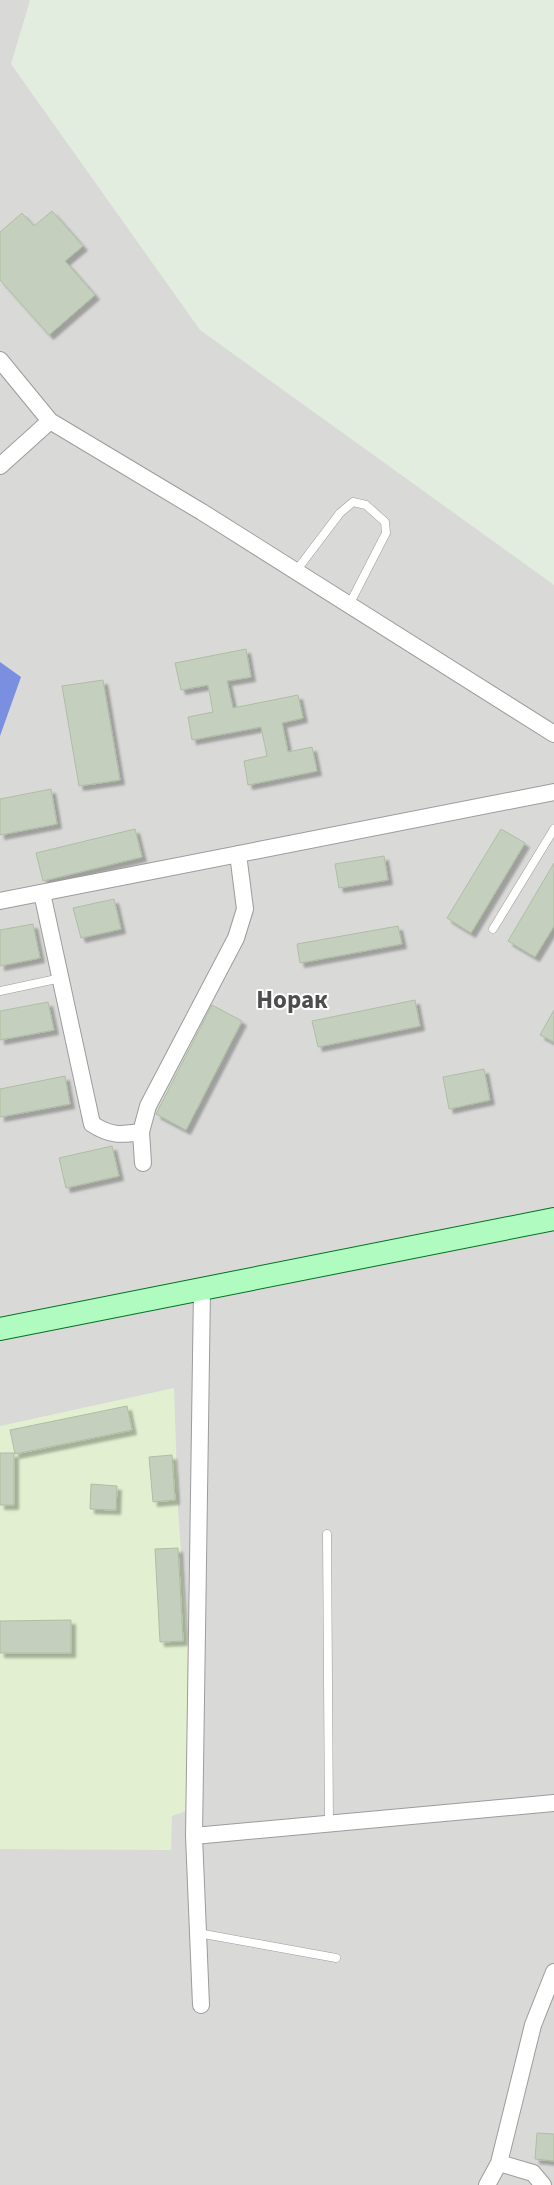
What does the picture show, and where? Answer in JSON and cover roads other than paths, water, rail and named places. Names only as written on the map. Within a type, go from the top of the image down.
[{"type":"main road","points":[[0,1329],[554,1219]]},
{"type":"street","points":[[0,360],[50,420],[296,571],[554,734]]},
{"type":"street","points":[[0,466],[50,420]]},
{"type":"street","points":[[0,901],[554,792]]},
{"type":"street","points":[[143,1164],[141,1132],[148,1106],[236,938],[245,909],[238,854]]},
{"type":"street","points":[[42,893],[92,1124],[106,1133],[141,1132]]},
{"type":"street","points":[[201,2005],[194,1836],[202,1289]]},
{"type":"street","points":[[194,1836],[554,1803]]},
{"type":"street","points":[[488,2185],[498,2163],[533,2025],[554,1972]]},
{"type":"street","points":[[498,2163],[533,2173],[543,2185]]},
{"type":"lane","points":[[296,571],[340,513],[353,502],[366,505],[385,522],[386,533],[349,605]]},
{"type":"lane","points":[[493,929],[554,829]]},
{"type":"lane","points":[[0,990],[61,978]]},
{"type":"lane","points":[[327,1534],[328,1824]]},
{"type":"lane","points":[[198,1933],[336,1958]]},
{"type":"district","name":"Норак","points":[[292,1000]]}]
